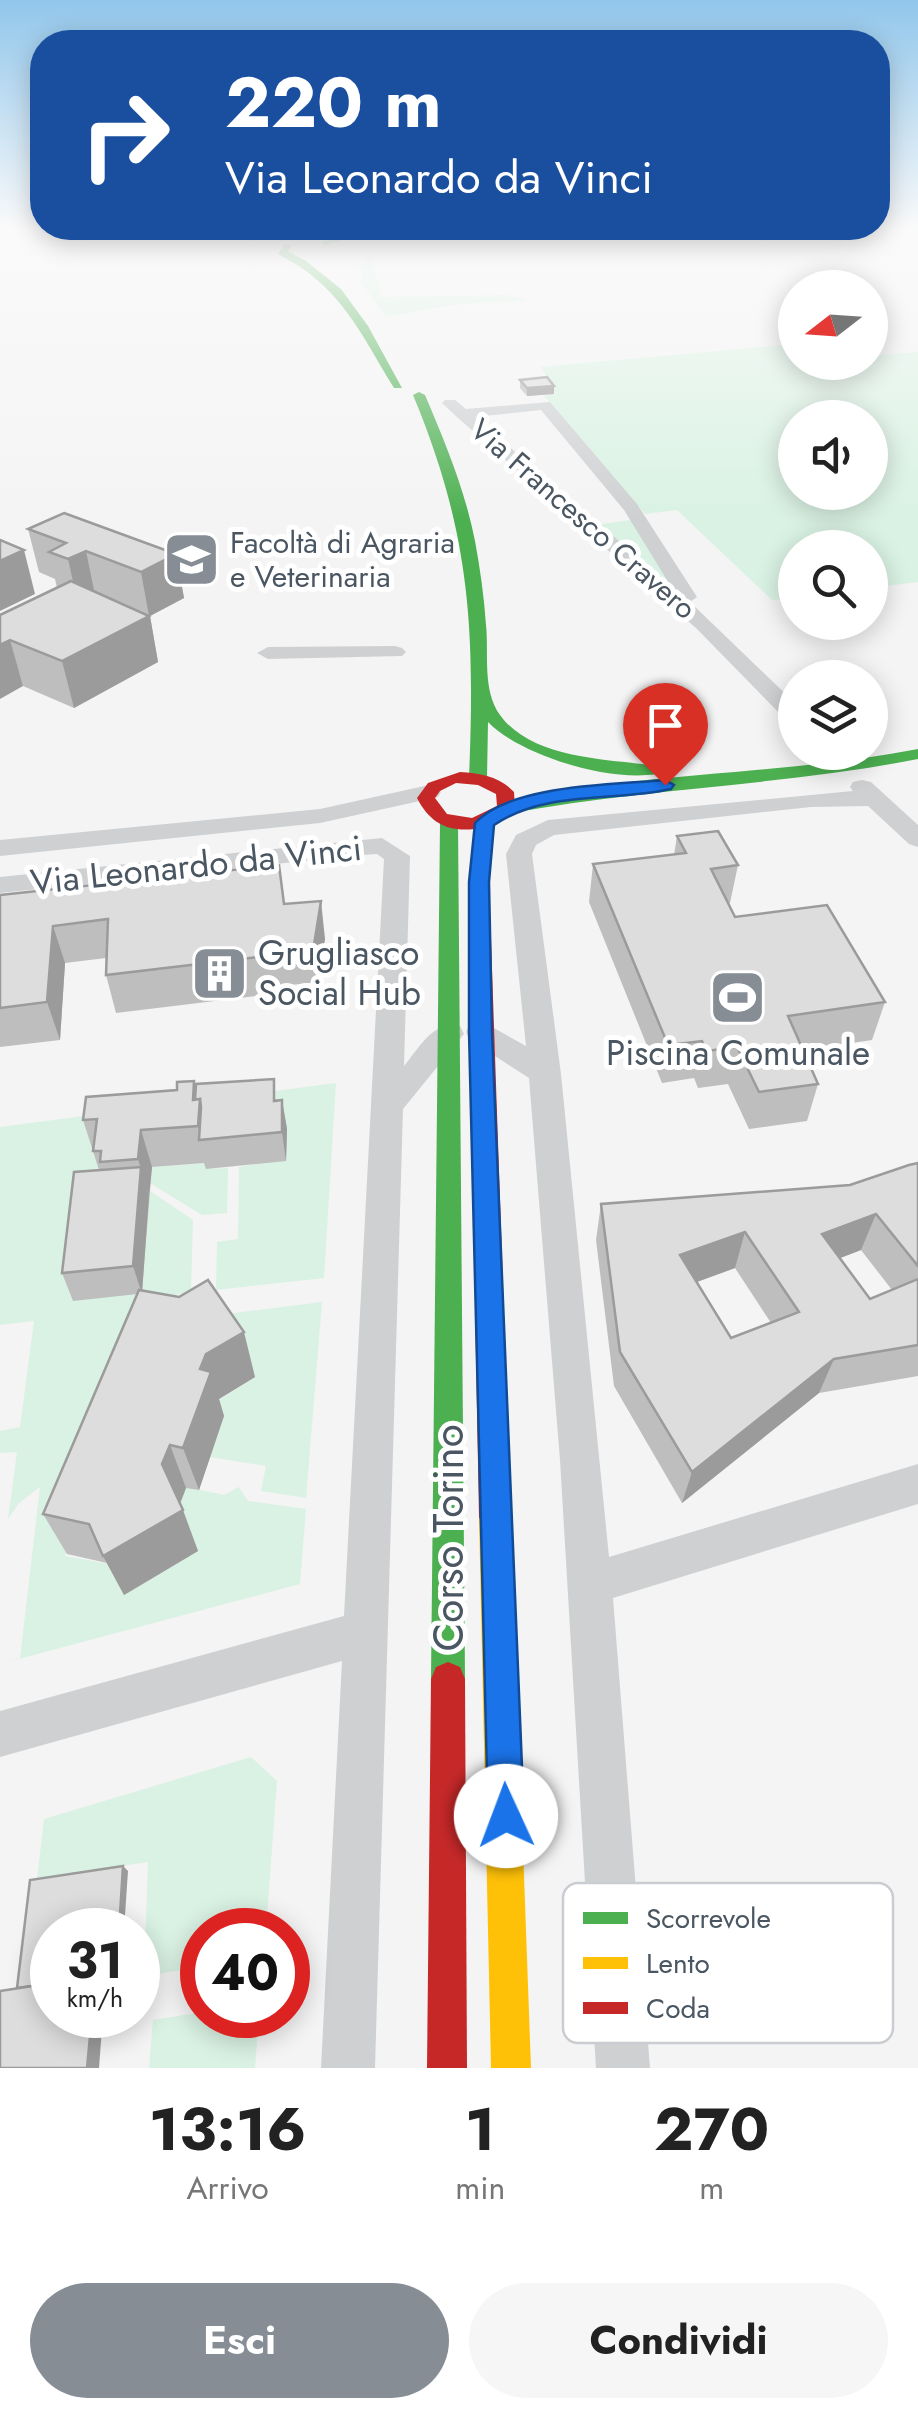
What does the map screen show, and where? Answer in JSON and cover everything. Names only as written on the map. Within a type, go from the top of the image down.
[{"type":"street","points":[[365,327],[408,390],[460,494],[473,550],[488,781]]},
{"type":"street","points":[[408,390],[441,494],[459,644],[457,696]]},
{"type":"street","name":"Via Francesco Cravero","points":[[704,625],[630,508],[545,405],[456,408],[704,625],[778,699]]},
{"type":"street","points":[[268,652],[395,652]]},
{"type":"street","points":[[481,686],[493,718],[511,734],[543,749],[606,764],[660,771]]},
{"type":"street","points":[[454,747],[453,778],[438,810],[485,823],[548,828],[721,808],[874,798]]},
{"type":"street","points":[[888,754],[918,751]]},
{"type":"street","points":[[453,778],[488,781],[778,763]]},
{"type":"street","points":[[516,824],[564,795],[732,779],[781,770]]},
{"type":"street","points":[[850,770],[918,839]]},
{"type":"street","points":[[721,808],[732,779]]},
{"type":"street","points":[[488,781],[506,792],[516,824],[546,1074],[592,1583],[611,1883]]},
{"type":"street","name":"Via Leonardo da Vinci","points":[[0,848],[320,816],[438,810]]},
{"type":"street","name":"Corso Torino","points":[[438,810],[449,1034],[443,2059]]},
{"type":"street","name":"Corso Torino","points":[[485,823],[479,882],[480,1032],[511,2068]]},
{"type":"street","name":"Via Leonardo da Vinci","points":[[0,885],[362,847],[391,850]]},
{"type":"street","name":"Corso Torino","points":[[348,2068],[399,864],[391,850]]},
{"type":"street","points":[[480,1032],[546,1074]]},
{"type":"street","points":[[388,1106],[449,1034]]},
{"type":"street","points":[[592,1583],[918,1484]]},
{"type":"street","points":[[0,1734],[364,1633]]},
{"type":"street","points":[[620,2043],[622,2068]]},
{"type":"green space","points":[[778,346],[778,380],[888,380],[888,354],[918,352],[918,582],[888,586],[888,530],[778,530],[778,599],[772,600],[677,510],[645,514],[544,396],[556,394],[548,385],[553,384],[540,367]]},
{"type":"green space","points":[[631,520],[671,586],[595,525]]},
{"type":"green space","points":[[336,1083],[324,1278],[216,1290],[217,1242],[238,1239],[239,1167],[262,1163],[186,1128],[98,1135],[142,1294],[150,1191],[193,1220],[191,1293],[164,1296],[169,1321],[322,1302],[306,1498],[261,1491],[266,1466],[210,1457],[224,1417],[219,1400],[255,1377],[156,1337],[65,1556],[110,1564],[179,1506],[186,1487],[224,1495],[239,1487],[248,1501],[306,1509],[300,1584],[0,1664],[20,1658],[40,1487],[19,1503],[8,1519],[17,1452],[0,1453],[0,1431],[20,1427],[34,1321],[0,1325],[0,1127]]},
{"type":"green space","points":[[206,1163],[207,1169],[228,1168],[227,1213],[202,1215],[150,1183],[152,1167]]},
{"type":"green space","points":[[251,1757],[277,1781],[268,1908],[180,1908],[180,1970],[160,1974],[160,1908],[146,1908],[148,1862],[37,1879],[44,1819]]},
{"type":"green space","points":[[180,2016],[180,2038],[257,2038],[255,2068],[149,2068],[152,2038],[160,2038],[160,2019]]},
{"type":"building","points":[[547,377],[554,386],[527,388],[520,380]]},
{"type":"building","points":[[64,513],[176,554],[141,572],[86,551],[68,559],[49,552],[66,543],[28,529]]},
{"type":"building","points":[[0,540],[24,550],[0,561]]},
{"type":"building","points":[[71,581],[149,616],[62,661],[10,640],[0,645],[0,615]]},
{"type":"building","name":"Piscina Comunale","points":[[718,831],[738,865],[711,869],[735,917],[827,905],[885,1002],[788,1016],[818,1084],[759,1092],[737,1047],[706,1051],[702,1041],[668,1045],[593,864],[686,853],[677,836]]},
{"type":"building","points":[[279,865],[284,904],[321,901],[314,945],[266,950],[266,956],[106,975],[108,919],[53,926],[47,1002],[0,1008],[0,895]]},
{"type":"building","points":[[274,1079],[274,1101],[282,1100],[282,1132],[199,1140],[201,1107],[200,1099],[195,1100],[196,1084]]},
{"type":"building","points":[[194,1081],[193,1100],[200,1099],[198,1126],[141,1130],[138,1159],[100,1162],[101,1151],[93,1151],[97,1119],[83,1120],[86,1097],[177,1090],[177,1082]]},
{"type":"building","points":[[918,1163],[918,1266],[876,1214],[822,1234],[870,1299],[918,1279],[918,1345],[834,1359],[692,1472],[620,1352],[601,1204],[850,1185]],"holes":[[[745,1232],[799,1312],[731,1338],[680,1255]]]},
{"type":"building","points":[[141,1167],[133,1266],[62,1273],[74,1172]]},
{"type":"building","points":[[208,1280],[244,1332],[206,1354],[200,1369],[211,1372],[183,1448],[170,1445],[162,1464],[183,1510],[103,1556],[89,1524],[43,1514],[139,1290],[179,1297]]},
{"type":"building","points":[[123,1866],[120,1908],[30,1908],[30,1986],[17,1988],[30,1880]]},
{"type":"building","points":[[30,1986],[30,2038],[90,2038],[87,2068],[0,2068],[0,1991]]},
{"type":"traffic: fast","points":[[363,327],[398,386]]},
{"type":"traffic: fast","points":[[419,395],[456,492],[475,582],[480,675],[478,778]]},
{"type":"traffic: fast","points":[[481,685],[496,721],[528,745],[568,758],[650,770]]},
{"type":"traffic: fast","points":[[506,808],[609,791],[816,771],[918,754]]},
{"type":"traffic: fast","points":[[448,1679],[449,823]]},
{"type":"traffic: slow","points":[[495,1517],[511,2068]]},
{"type":"traffic: jam","points":[[453,778],[493,784],[505,792],[506,808],[473,824],[450,823],[440,818],[426,798],[434,787],[453,778]]},
{"type":"traffic: jam","points":[[485,823],[479,882],[481,1032],[495,1517]]},
{"type":"traffic: jam","points":[[447,2068],[448,1679]]},
{"type":"place","name":"Facoltà di Agraria e Veterinaria","points":[[191,560]]},
{"type":"place","name":"Grugliasco Social Hub","points":[[219,973]]},
{"type":"place","name":"Piscina Comunale","points":[[738,997]]},
{"type":"route","points":[[506,1816],[480,1032],[479,882],[485,823],[506,808],[564,795],[665,785]]}]
